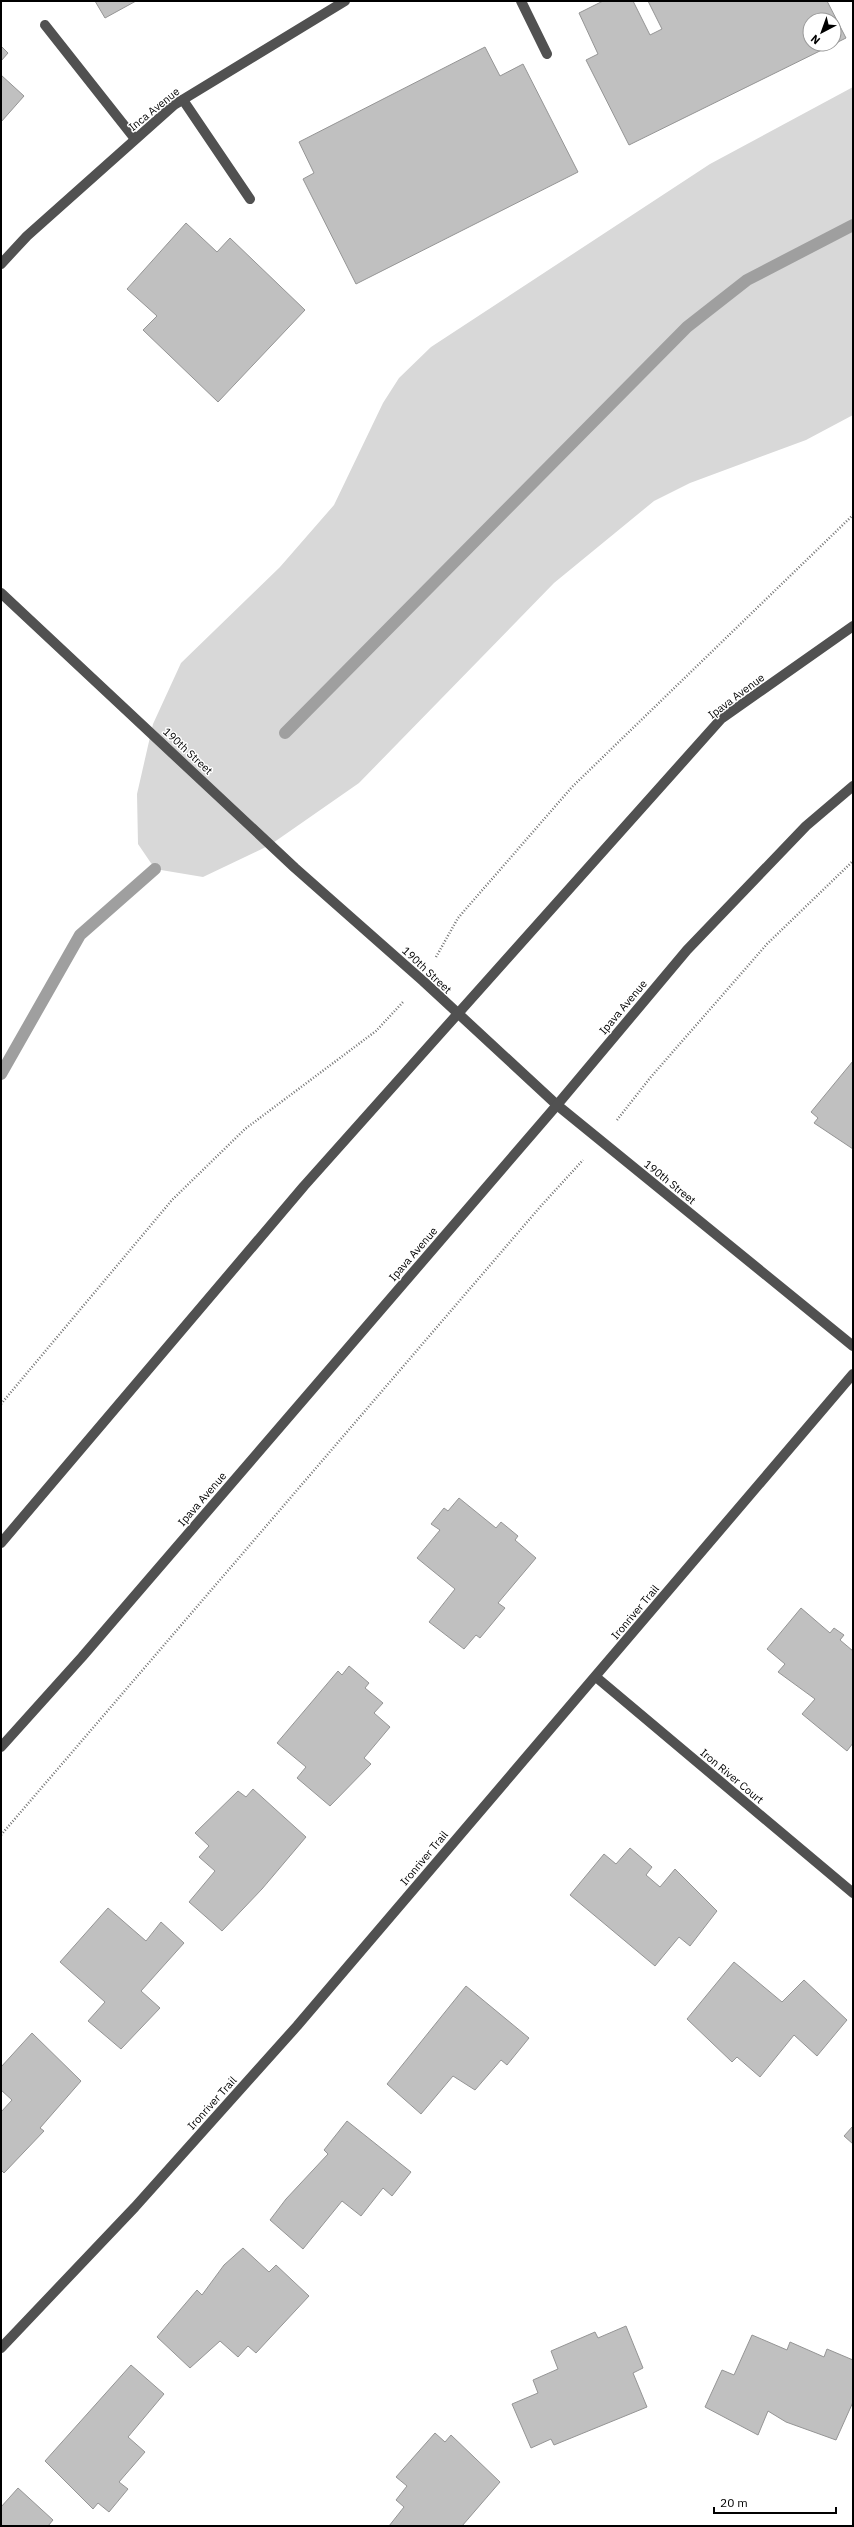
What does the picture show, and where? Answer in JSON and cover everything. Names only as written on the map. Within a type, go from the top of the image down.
[{"type":"street","name":"Inca Avenue","points":[[1,264],[27,236],[135,139],[183,100],[345,1]]},
{"type":"street","points":[[521,1],[547,54]]},
{"type":"street","points":[[44,25],[135,139]]},
{"type":"street","points":[[183,100],[250,199]]},
{"type":"street","name":"190th Street","points":[[1,592],[295,868],[423,981],[557,1105],[853,1346]]},
{"type":"street","name":"Ipava Avenue","points":[[1,1543],[304,1186],[721,720],[853,626]]},
{"type":"street","name":"Ipava Avenue","points":[[1,1747],[87,1651],[557,1105],[687,950],[806,826],[853,786]]},
{"type":"street","name":"Ironriver Trail","points":[[1,2348],[135,2207],[297,2026],[853,1374]]},
{"type":"street","name":"Iron River Court","points":[[596,1677],[853,1893]]},
{"type":"path","points":[[1,1835],[520,1230],[601,1141],[650,1078],[767,944],[853,861]]},
{"type":"shaded area","points":[[853,87],[853,415],[806,440],[690,483],[654,501],[554,583],[359,783],[270,845],[203,877],[155,869],[138,844],[137,794],[153,724],[181,663],[280,567],[334,505],[383,403],[399,378],[431,347],[710,164]]},
{"type":"building","points":[[95,1],[136,1],[105,18]]},
{"type":"building","points":[[603,1],[633,1],[650,35],[662,29],[648,1],[827,1],[833,12],[802,12],[802,52],[818,52],[629,145],[586,60],[598,54],[579,13]]},
{"type":"building","points":[[842,30],[846,38],[842,40]]},
{"type":"building","points":[[1,46],[8,53],[1,61]]},
{"type":"building","points":[[485,47],[500,76],[523,64],[578,172],[356,284],[303,179],[314,173],[299,142]]},
{"type":"building","points":[[1,75],[24,96],[1,122]]},
{"type":"building","points":[[186,223],[217,252],[230,238],[305,310],[218,402],[143,330],[157,316],[127,289]]},
{"type":"building","points":[[853,1061],[853,1149],[814,1123],[818,1118],[811,1112]]},
{"type":"building","points":[[459,1498],[496,1528],[501,1522],[518,1536],[515,1540],[536,1558],[498,1603],[505,1608],[480,1638],[476,1635],[464,1649],[429,1622],[455,1589],[417,1558],[440,1530],[431,1524],[444,1508],[448,1511]]},
{"type":"building","points":[[801,1608],[830,1633],[834,1628],[844,1635],[840,1640],[853,1651],[853,1743],[847,1751],[802,1714],[815,1699],[778,1672],[785,1664],[767,1649]]},
{"type":"building","points":[[349,1666],[369,1683],[365,1688],[383,1703],[374,1713],[390,1727],[364,1758],[371,1764],[330,1806],[297,1778],[306,1767],[277,1743],[338,1671],[342,1675]]},
{"type":"building","points":[[253,1789],[306,1837],[262,1889],[222,1931],[189,1902],[215,1871],[199,1857],[209,1846],[195,1833],[238,1791],[246,1797]]},
{"type":"building","points":[[630,1848],[652,1867],[646,1875],[660,1887],[675,1869],[717,1911],[690,1946],[679,1937],[655,1966],[570,1895],[604,1854],[616,1864]]},
{"type":"building","points":[[108,1908],[146,1941],[161,1922],[184,1943],[141,1991],[160,2008],[121,2049],[88,2021],[105,2002],[60,1962]]},
{"type":"building","points":[[734,1962],[782,2002],[804,1980],[847,2020],[817,2056],[794,2035],[760,2077],[737,2057],[732,2062],[687,2019]]},
{"type":"building","points":[[466,1986],[529,2038],[507,2065],[501,2060],[475,2090],[453,2076],[421,2114],[387,2084]]},
{"type":"building","points":[[32,2033],[81,2081],[40,2128],[44,2131],[4,2173],[1,2170],[1,2112],[12,2100],[1,2090],[1,2067]]},
{"type":"building","points":[[347,2121],[411,2172],[392,2196],[383,2188],[361,2216],[342,2201],[303,2249],[270,2220],[286,2199],[328,2154],[324,2150]]},
{"type":"building","points":[[853,2126],[853,2144],[844,2136]]},
{"type":"building","points":[[243,2248],[269,2272],[276,2265],[309,2296],[256,2353],[248,2346],[238,2357],[220,2341],[190,2368],[157,2337],[197,2290],[202,2295],[224,2265]]},
{"type":"building","points":[[626,2326],[643,2368],[633,2373],[647,2407],[554,2445],[551,2439],[531,2448],[512,2404],[538,2393],[533,2380],[558,2369],[551,2351],[595,2332],[598,2338]]},
{"type":"building","points":[[752,2335],[787,2350],[790,2342],[824,2357],[827,2349],[853,2360],[853,2402],[836,2440],[786,2422],[768,2411],[758,2435],[705,2407],[722,2370],[734,2375]]},
{"type":"building","points":[[131,2365],[164,2394],[128,2437],[145,2452],[119,2482],[128,2489],[109,2512],[98,2503],[93,2509],[45,2461]]},
{"type":"building","points":[[435,2433],[445,2442],[451,2435],[500,2482],[462,2526],[389,2526],[404,2507],[396,2500],[407,2486],[396,2477]]},
{"type":"building","points":[[18,2488],[53,2520],[48,2526],[1,2526],[1,2507]]},
{"type":"waterway","points":[[285,733],[687,327],[747,280],[853,225]]},
{"type":"waterway","points":[[1,1074],[80,935],[155,869]]}]
